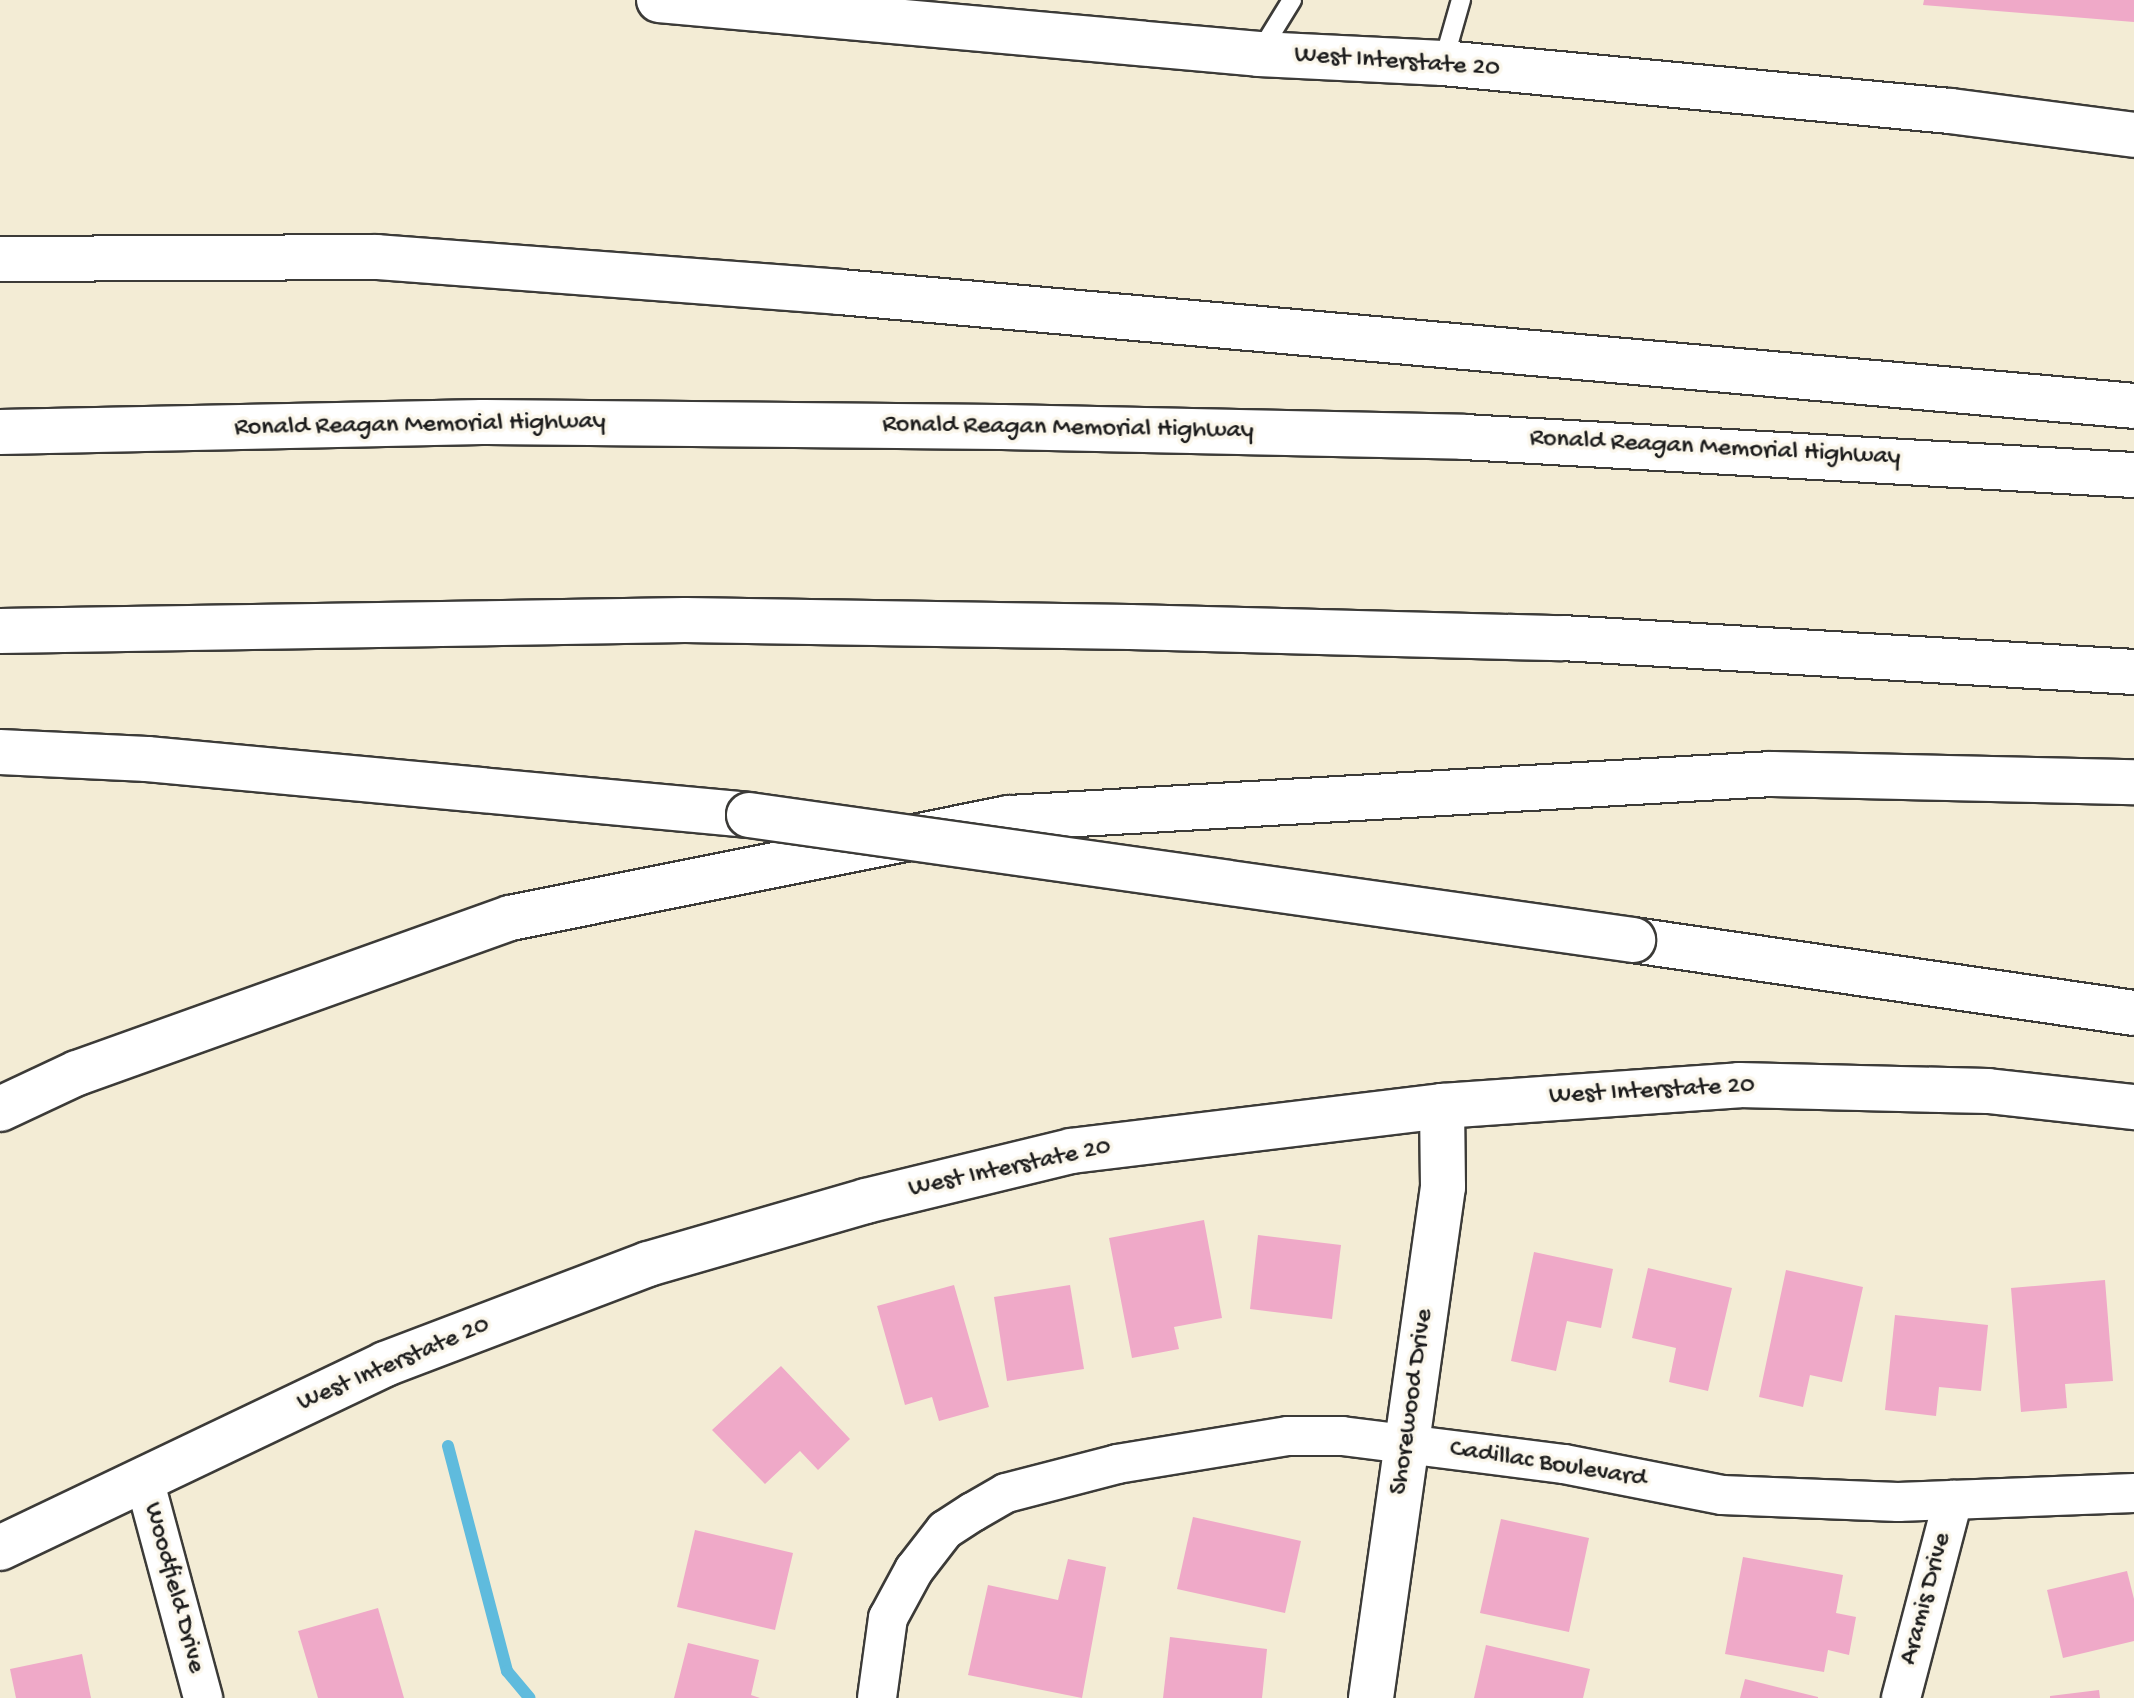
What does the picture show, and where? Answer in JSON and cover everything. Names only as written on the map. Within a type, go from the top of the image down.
[{"type":"main road","name":"West Interstate 20","points":[[659,0],[1259,54],[1443,63],[1950,111],[2134,135]]},
{"type":"main road","points":[[0,259],[377,257],[840,292],[2134,406]]},
{"type":"main road","name":"Ronald Reagan Memorial Highway","points":[[0,432],[482,422],[1002,427],[1479,438],[2134,475]]},
{"type":"main road","points":[[0,631],[669,620],[1130,627],[1562,638],[2134,672]]},
{"type":"main road","points":[[0,752],[147,759],[749,815],[2134,1013]]},
{"type":"main road","points":[[0,1109],[77,1073],[510,918],[1009,818],[1772,774],[2134,782]]},
{"type":"main road","name":"West Interstate 20","points":[[0,1548],[385,1364],[648,1264],[866,1201],[1071,1151],[1442,1106],[1739,1085],[1988,1091],[2134,1107]]},
{"type":"main road","name":"Shorewood Drive","points":[[1371,1698],[1443,1187],[1442,1106]]},
{"type":"street","name":"Cadillac Boulevard","points":[[877,1698],[888,1618],[914,1570],[945,1530],[973,1512],[1006,1493],[1117,1464],[1288,1436],[1408,1443],[1564,1464],[1722,1495],[1953,1500],[2134,1493]]},
{"type":"street","name":"Woodfield Drive","points":[[144,1479],[203,1698]]},
{"type":"street","name":"Aramis Drive","points":[[1901,1698],[1953,1500]]},
{"type":"lane","points":[[1259,54],[1292,0]]},
{"type":"lane","points":[[1443,63],[1461,0]]},
{"type":"building","points":[[1924,0],[2134,0],[2134,22],[1923,5]]},
{"type":"building","points":[[1204,1220],[1222,1318],[1174,1327],[1179,1349],[1132,1358],[1109,1238]]},
{"type":"building","points":[[1258,1235],[1341,1245],[1332,1319],[1250,1309]]},
{"type":"building","points":[[1534,1252],[1613,1269],[1601,1328],[1567,1321],[1556,1371],[1511,1361]]},
{"type":"building","points":[[1648,1268],[1732,1288],[1708,1391],[1669,1382],[1676,1348],[1632,1338]]},
{"type":"building","points":[[1786,1270],[1863,1287],[1842,1382],[1810,1375],[1803,1407],[1759,1397]]},
{"type":"building","points":[[2105,1280],[2113,1381],[2065,1384],[2067,1408],[2021,1412],[2011,1288]]},
{"type":"building","points":[[954,1285],[989,1407],[939,1421],[932,1397],[905,1405],[877,1306]]},
{"type":"building","points":[[1070,1285],[1084,1369],[1007,1381],[994,1297]]},
{"type":"building","points":[[1895,1315],[1988,1325],[1981,1391],[1939,1387],[1936,1416],[1885,1410]]},
{"type":"building","points":[[781,1366],[850,1439],[818,1470],[800,1451],[765,1484],[712,1430]]},
{"type":"building","points":[[1193,1517],[1301,1541],[1285,1613],[1177,1589]]},
{"type":"building","points":[[1501,1519],[1589,1538],[1569,1632],[1480,1613]]},
{"type":"building","points":[[695,1530],[793,1553],[775,1630],[677,1607]]},
{"type":"building","points":[[1743,1557],[1843,1575],[1836,1613],[1856,1617],[1849,1655],[1828,1650],[1824,1672],[1725,1654]]},
{"type":"building","points":[[1068,1559],[1106,1567],[1082,1698],[968,1675],[988,1585],[1058,1600]]},
{"type":"building","points":[[2127,1571],[2134,1599],[2134,1641],[2063,1658],[2047,1590]]},
{"type":"building","points":[[378,1608],[404,1698],[318,1698],[298,1631]]},
{"type":"building","points":[[1170,1637],[1267,1649],[1262,1698],[1163,1698]]},
{"type":"building","points":[[688,1643],[759,1660],[751,1695],[760,1698],[674,1698]]},
{"type":"building","points":[[1486,1645],[1590,1669],[1583,1698],[1474,1698]]},
{"type":"building","points":[[82,1654],[91,1698],[16,1698],[10,1669]]},
{"type":"building","points":[[1745,1679],[1818,1697],[1818,1698],[1740,1698]]},
{"type":"building","points":[[2099,1690],[2100,1698],[2050,1698],[2050,1696]]},
{"type":"waterway","points":[[448,1446],[507,1671],[530,1698]]}]
